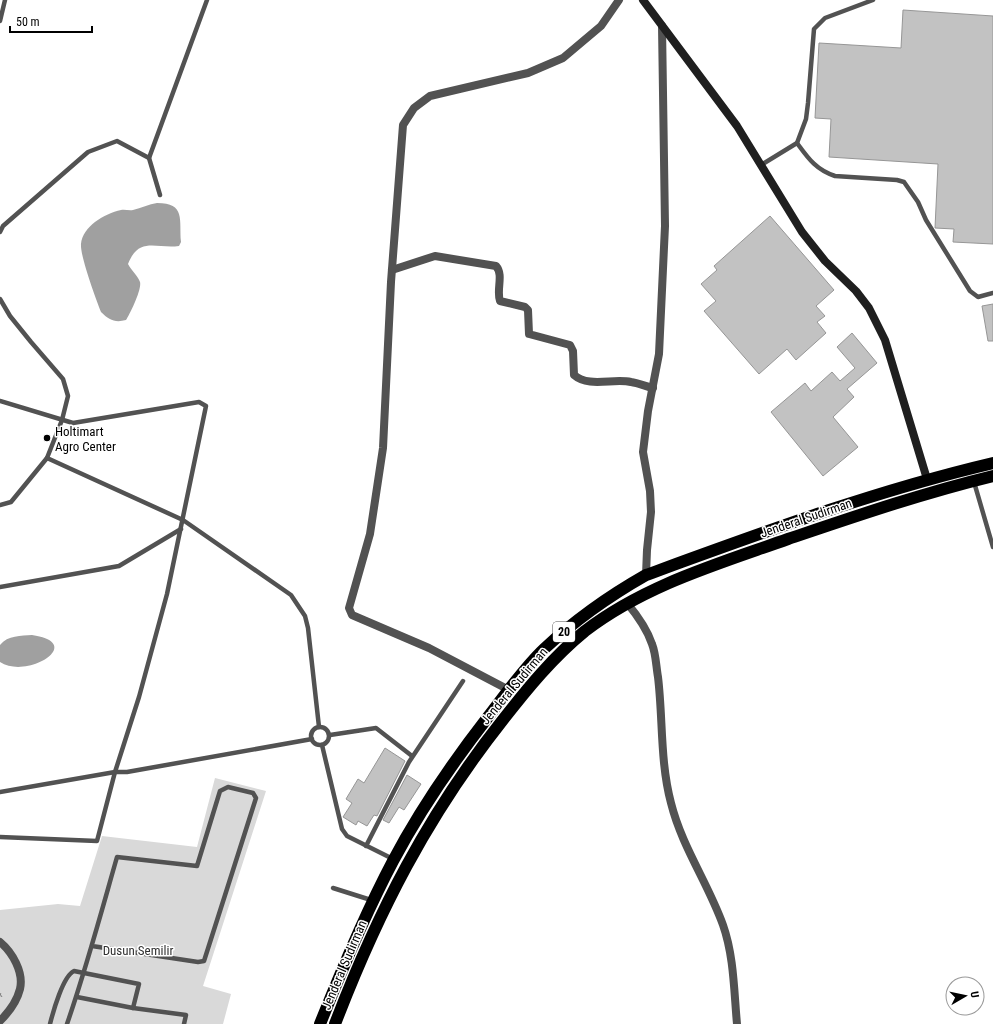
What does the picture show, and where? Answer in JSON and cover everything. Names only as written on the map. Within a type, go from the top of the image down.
[{"type":"highway","name":"20","points":[[320,1024],[373,901],[394,860],[446,775],[509,690],[543,650],[577,619],[620,590],[646,575],[832,508],[927,479],[993,463]]},
{"type":"highway","name":"Jenderal Sudirman","points":[[335,1024],[364,949],[406,865],[457,782],[525,692],[553,660],[585,631],[627,603],[664,584],[703,569],[923,494],[993,476]]},
{"type":"highway","points":[[394,860],[406,865]]},
{"type":"street","points":[[509,690],[429,648],[352,615],[350,611],[349,604],[370,534],[383,448],[392,270],[403,125],[414,108],[430,96],[528,73],[564,58],[601,26],[619,0]]},
{"type":"street","points":[[643,0],[736,126],[802,232],[825,261],[856,291],[869,308],[885,340],[927,479]]},
{"type":"street","points":[[646,575],[651,512],[650,491],[643,452],[648,411],[659,354],[666,226],[662,26]]},
{"type":"street","points":[[392,270],[435,256],[496,266],[500,273],[498,294],[500,301],[525,307],[528,310],[529,334],[570,345],[573,351],[574,375],[579,380],[588,382],[630,382],[652,388]]},
{"type":"street","points":[[627,603],[638,617],[648,634],[655,655],[668,790],[674,816],[684,842],[717,910],[727,936],[737,1024]]},
{"type":"street","points":[[0,942],[13,954],[20,978],[20,989],[8,1013],[0,1021]]},
{"type":"lane","points":[[0,21],[5,0]]},
{"type":"lane","points":[[160,196],[149,158],[207,0]]},
{"type":"lane","points":[[761,165],[797,143],[806,119],[814,29],[825,18],[872,0]]},
{"type":"lane","points":[[0,232],[2,224],[88,152],[117,141],[149,158]]},
{"type":"lane","points":[[797,143],[810,162],[826,173],[835,176],[897,180],[904,182],[918,202],[926,220],[970,291],[978,296],[993,293]]},
{"type":"lane","points":[[0,299],[10,316],[63,379],[68,396],[62,420],[47,458],[12,502],[0,505]]},
{"type":"lane","points":[[0,401],[73,423],[199,402],[205,403],[206,406],[167,594],[139,697],[115,772],[96,841],[0,837]]},
{"type":"lane","points":[[47,458],[183,520],[291,594],[305,616],[319,727]]},
{"type":"lane","points":[[974,481],[993,547]]},
{"type":"lane","points":[[0,587],[119,566],[181,529]]},
{"type":"lane","points":[[366,846],[412,756],[463,681]]},
{"type":"lane","points":[[319,727],[327,730],[330,735]]},
{"type":"lane","points":[[319,727],[312,733],[314,743],[322,745],[327,743],[330,735]]},
{"type":"lane","points":[[330,735],[376,728],[412,756]]},
{"type":"lane","points":[[0,792],[115,772],[127,772],[312,739]]},
{"type":"lane","points":[[322,745],[340,825],[347,836],[394,860]]},
{"type":"lane","points":[[66,1024],[77,997],[117,857],[197,866],[220,791],[228,787],[253,793],[256,798],[204,961],[198,962],[92,946]]},
{"type":"lane","points":[[333,888],[373,901]]},
{"type":"lane","points":[[50,1024],[56,1004],[70,972],[74,970],[84,974],[139,984],[133,1008]]},
{"type":"lane","points":[[77,997],[133,1008],[186,1015],[184,1024]]},
{"type":"green space","name":"Dusun Semilir","points":[[215,778],[266,791],[203,986],[231,994],[223,1024],[0,1024],[0,910],[58,904],[80,906],[102,836],[197,847]]},
{"type":"shaded area","points":[[157,203],[173,206],[177,210],[180,220],[181,242],[179,246],[143,247],[132,255],[128,264],[140,282],[138,296],[126,320],[112,320],[101,312],[96,298],[81,250],[83,238],[90,226],[108,214],[121,210],[133,210]]},
{"type":"shaded area","points":[[32,635],[48,639],[54,645],[53,652],[47,658],[24,666],[11,666],[0,662],[0,645],[3,642],[7,639],[15,637]]},
{"type":"building","points":[[903,10],[993,16],[993,244],[953,242],[954,229],[935,228],[938,164],[829,157],[831,119],[815,118],[819,43],[901,48]]},
{"type":"building","points":[[770,216],[834,290],[816,306],[825,316],[817,322],[826,333],[796,360],[787,349],[759,374],[704,311],[716,301],[701,284],[717,270],[714,266]]},
{"type":"building","points":[[993,304],[993,341],[988,341],[982,306]]},
{"type":"building","points":[[852,333],[877,363],[847,389],[854,397],[833,417],[858,447],[823,476],[771,412],[805,383],[811,391],[832,372],[840,381],[855,368],[837,347]]},
{"type":"building","points":[[385,748],[405,761],[377,816],[374,815],[367,826],[358,821],[356,825],[343,817],[352,803],[346,799],[358,779],[364,783]]},
{"type":"building","points":[[407,775],[421,784],[404,810],[399,807],[389,823],[383,820]]},
{"type":"place","name":"Holtimart Agro Center","points":[[47,438]]}]
